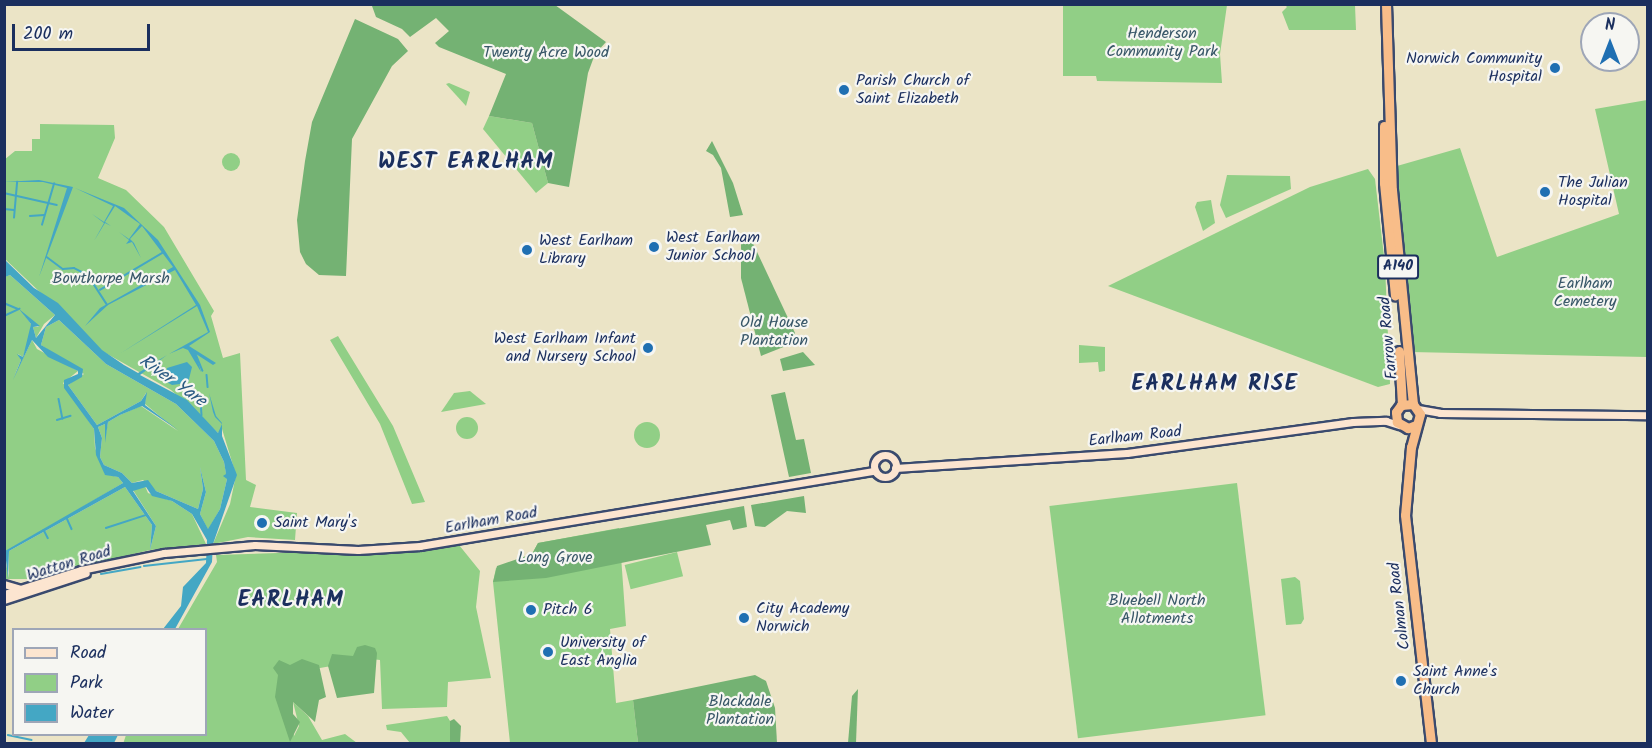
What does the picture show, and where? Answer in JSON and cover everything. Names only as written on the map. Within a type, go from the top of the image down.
[{"type":"highway","name":"A140","points":[[1386,4],[1387,162]]},
{"type":"highway","name":"Farrow Road","points":[[1387,162],[1416,407]]},
{"type":"highway","name":"Farrow Road","points":[[1387,162],[1399,409]]},
{"type":"highway","points":[[1399,409],[1416,407]]},
{"type":"highway","name":"Colman Road","points":[[1416,407],[1418,423],[1408,465],[1405,524],[1431,744]]},
{"type":"highway","name":"Colman Road","points":[[1399,409],[1408,465]]},
{"type":"highway","points":[[1402,427],[1418,423]]},
{"type":"main road","points":[[1416,407],[1440,414],[1647,415]]},
{"type":"main road","name":"Earlham Road","points":[[125,561],[197,549],[273,545],[358,550],[433,544],[858,471],[874,471],[887,477],[895,468],[1127,453],[1377,420],[1399,409]]},
{"type":"main road","points":[[1418,423],[1440,414]]},
{"type":"main road","name":"Earlham Road","points":[[1377,420],[1402,427]]},
{"type":"main road","points":[[874,471],[874,462],[887,456],[895,468]]},
{"type":"main road","name":"Earlham Road","points":[[858,471],[874,462]]},
{"type":"main road","name":"Watton Road","points":[[4,594],[125,561]]},
{"type":"main road","name":"Watton Road","points":[[4,600],[125,561]]},
{"type":"main road","points":[[4,584],[20,589]]},
{"type":"green space","name":"Twenty Acre Wood","points":[[555,5],[606,42],[595,54],[588,73],[569,187],[548,183],[532,123],[489,116],[506,74],[439,47],[435,43],[449,31],[436,18],[410,37],[402,29],[376,17],[372,6]]},
{"type":"green space","name":"Henderson Community Park","points":[[1063,5],[1227,5],[1220,54],[1222,83],[1097,81],[1096,76],[1063,76]]},
{"type":"green space","points":[[1285,5],[1355,5],[1356,30],[1289,30],[1282,12],[1287,7]]},
{"type":"green space","points":[[355,19],[398,39],[408,51],[392,66],[352,139],[346,276],[319,275],[306,264],[300,252],[297,220],[305,161],[312,122]]},
{"type":"green space","points":[[449,83],[470,92],[466,106],[446,84]]},
{"type":"green space","name":"Earlham Cemetery","points":[[1647,100],[1647,357],[1411,352],[1397,166],[1460,148],[1497,257],[1619,214],[1595,109]]},
{"type":"green space","points":[[489,116],[532,123],[548,183],[536,193],[483,129]]},
{"type":"green space","name":"Bowthorpe Marsh","points":[[40,124],[114,125],[115,138],[98,178],[126,190],[164,227],[214,311],[211,316],[223,358],[240,353],[246,480],[256,485],[250,507],[297,513],[295,540],[248,537],[213,544],[230,504],[236,475],[222,429],[218,433],[171,390],[102,351],[5,259],[4,160],[15,151],[32,151],[32,139],[40,139]]},
{"type":"green space","points":[[712,141],[733,183],[743,215],[730,217],[721,168],[713,155],[706,151]]},
{"type":"green space","points":[[231,153],[239,158],[240,162],[235,170],[231,171],[223,166],[222,162],[227,154]]},
{"type":"green space","points":[[1368,169],[1375,179],[1385,265],[1390,384],[1378,387],[1108,286],[1310,187]]},
{"type":"green space","points":[[1227,175],[1290,176],[1291,189],[1226,218],[1220,205]]},
{"type":"green space","points":[[1211,200],[1215,223],[1203,231],[1195,207],[1197,202]]},
{"type":"green space","name":"Old House Plantation","points":[[750,237],[795,333],[791,344],[761,356],[741,278],[741,241]]},
{"type":"green space","points":[[10,275],[55,315],[44,324],[36,338],[33,327],[39,327],[23,313],[31,324],[30,336],[23,357],[18,354],[21,360],[14,377],[32,340],[37,349],[78,371],[63,383],[94,429],[95,448],[105,474],[118,477],[123,483],[5,553],[4,277]]},
{"type":"green space","points":[[59,320],[106,364],[176,404],[214,441],[224,462],[227,479],[220,509],[208,530],[200,514],[206,492],[200,467],[203,489],[198,509],[156,491],[143,480],[132,483],[122,473],[104,465],[100,457],[102,438],[98,427],[105,424],[105,438],[108,422],[120,415],[141,406],[178,431],[145,404],[146,393],[141,401],[97,425],[68,385],[84,374],[41,345],[46,327]]},
{"type":"green space","points":[[338,336],[393,426],[425,502],[412,504],[380,424],[330,340]]},
{"type":"green space","points":[[1079,345],[1105,347],[1105,371],[1099,372],[1098,362],[1079,363]]},
{"type":"green space","points":[[803,352],[815,365],[783,371],[780,359]]},
{"type":"green space","points":[[470,391],[486,404],[441,412],[454,393]]},
{"type":"green space","points":[[785,392],[796,440],[804,439],[811,473],[789,477],[771,395]]},
{"type":"green space","points":[[467,417],[475,420],[478,428],[475,436],[467,439],[459,436],[456,428],[459,420]]},
{"type":"green space","points":[[647,422],[656,426],[660,435],[656,444],[647,448],[638,444],[634,435],[638,426]]},
{"type":"green space","name":"Bluebell North Allotments","points":[[1237,483],[1266,715],[1078,738],[1049,506]]},
{"type":"green space","points":[[145,486],[148,493],[172,501],[192,514],[206,544],[150,550],[156,526],[133,490]]},
{"type":"green space","points":[[125,487],[152,525],[150,550],[28,579],[5,579],[4,555],[9,578],[9,551]]},
{"type":"green space","points":[[804,496],[806,513],[787,511],[765,527],[755,526],[751,505]]},
{"type":"green space","name":"Long Grove","points":[[744,506],[747,527],[733,530],[730,520],[706,525],[711,545],[546,578],[493,582],[497,566],[532,554],[538,543]]},
{"type":"green space","name":"University of East Anglia","points":[[619,528],[626,626],[610,629],[616,703],[633,700],[638,743],[510,743],[493,582],[496,568],[532,554],[538,543]]},
{"type":"green space","points":[[459,545],[480,571],[476,607],[491,678],[448,682],[447,707],[382,709],[380,660],[371,659],[286,674],[294,736],[299,726],[293,702],[308,716],[322,740],[345,734],[357,743],[123,744],[126,736],[207,736],[207,628],[179,628],[217,562],[216,555],[310,552],[358,556]]},
{"type":"green space","points":[[677,552],[683,576],[631,589],[625,565]]},
{"type":"green space","points":[[1295,577],[1300,581],[1304,619],[1301,624],[1286,625],[1281,579]]},
{"type":"green space","points":[[365,645],[375,648],[377,653],[374,693],[337,698],[328,666],[332,654],[353,656],[357,647]]},
{"type":"green space","points":[[302,659],[319,665],[326,697],[319,700],[315,722],[293,702],[293,714],[300,722],[290,742],[275,697],[278,675],[273,668],[279,660],[290,665]]},
{"type":"green space","name":"Blackdale Plantation","points":[[755,675],[766,681],[775,708],[777,743],[638,743],[633,700]]},
{"type":"green space","points":[[858,689],[856,743],[848,743],[852,696]]},
{"type":"green space","points":[[447,716],[450,721],[450,743],[410,743],[401,732],[387,730],[386,725]]},
{"type":"green space","points":[[454,719],[461,726],[460,743],[450,743],[450,721]]},
{"type":"water","points":[[39,180],[73,187],[39,277],[67,188],[43,182],[4,182]]},
{"type":"water","points":[[75,188],[124,208],[158,240],[200,305],[210,332],[189,346],[216,363],[213,365],[196,354],[201,372],[188,350],[183,348],[169,354],[208,332],[197,306],[121,353],[196,305],[175,270],[108,305],[85,326],[100,308],[173,267],[142,226],[130,239],[134,243],[141,258],[132,242],[126,244],[129,240],[119,232],[129,239],[140,224],[115,206],[105,222],[111,226],[105,223],[94,241],[104,223],[92,214],[104,222],[113,206]]},
{"type":"water","points":[[4,259],[34,288],[58,303],[102,350],[138,373],[167,355],[140,375],[187,400],[218,433],[222,424],[222,436],[237,475],[213,544],[212,562],[176,628],[164,628],[181,606],[183,587],[206,563],[207,540],[192,514],[172,501],[152,496],[146,487],[133,491],[156,526],[150,550],[152,525],[125,487],[9,551],[8,579],[5,551],[123,483],[118,477],[105,475],[96,455],[94,429],[64,388],[64,380],[78,374],[78,371],[48,357],[32,340],[13,380],[21,360],[17,354],[23,357],[31,324],[19,309],[40,326],[33,327],[36,338],[55,315],[10,275],[5,277]],"holes":[[[59,320],[106,364],[176,404],[214,441],[224,462],[226,474],[223,476],[227,479],[220,509],[208,529],[200,514],[206,492],[200,467],[203,489],[198,509],[156,491],[148,480],[132,483],[122,473],[104,465],[100,457],[102,438],[98,427],[105,424],[105,443],[108,422],[120,415],[142,406],[178,430],[145,405],[147,392],[141,401],[97,425],[68,385],[82,377],[83,369],[41,345],[46,327]]]},
{"type":"water","name":"River Yare","points":[[187,362],[192,367],[188,383],[172,385],[165,381],[167,368]]},
{"type":"water","points":[[209,393],[216,416],[222,423],[215,417]]},
{"type":"water","points":[[88,736],[118,736],[114,743],[84,743]]},
{"type":"waterway","points":[[14,218],[17,182]]},
{"type":"waterway","points":[[42,225],[54,184]]},
{"type":"waterway","points":[[4,193],[57,205]]},
{"type":"waterway","points":[[4,209],[14,210]]},
{"type":"waterway","points":[[30,216],[44,215]]},
{"type":"waterway","points":[[100,290],[164,252]]},
{"type":"waterway","points":[[47,257],[63,269],[74,268],[88,275],[107,304]]},
{"type":"waterway","points":[[4,303],[18,309]]},
{"type":"waterway","points":[[4,316],[19,309]]},
{"type":"waterway","points":[[196,354],[203,371]]},
{"type":"waterway","name":"River Yare","points":[[207,375],[208,387]]},
{"type":"waterway","name":"River Yare","points":[[191,386],[201,401],[202,415]]},
{"type":"waterway","points":[[59,399],[63,419]]},
{"type":"waterway","points":[[57,420],[70,416]]},
{"type":"waterway","points":[[106,528],[146,515]]},
{"type":"waterway","points":[[67,518],[72,529]]},
{"type":"waterway","points":[[44,530],[48,538]]},
{"type":"waterway","points":[[144,566],[207,559]]},
{"type":"waterway","points":[[101,574],[140,567]]},
{"type":"waterway","points":[[8,735],[12,736]]},
{"type":"waterway","points":[[13,736],[31,740]]},
{"type":"place","name":"Norwich Community Hospital","points":[[1555,68]]},
{"type":"place","name":"Parish Church of Saint Elizabeth","points":[[844,90]]},
{"type":"place","name":"The Julian Hospital","points":[[1545,192]]},
{"type":"place","name":"West Earlham Junior School","points":[[654,247]]},
{"type":"place","name":"West Earlham Library","points":[[527,250]]},
{"type":"place","name":"West Earlham Infant and Nursery School","points":[[648,348]]},
{"type":"place","name":"Saint Mary's","points":[[262,523]]},
{"type":"place","name":"Pitch 6","points":[[531,610]]},
{"type":"place","name":"City Academy Norwich","points":[[744,618]]},
{"type":"place","name":"University of East Anglia","points":[[548,652]]},
{"type":"place","name":"Saint Anne's Church","points":[[1401,681]]},
{"type":"district","name":"WEST EARLHAM","points":[[466,163]]},
{"type":"district","name":"EARLHAM RISE","points":[[1215,385]]},
{"type":"district","name":"EARLHAM","points":[[291,601]]}]
